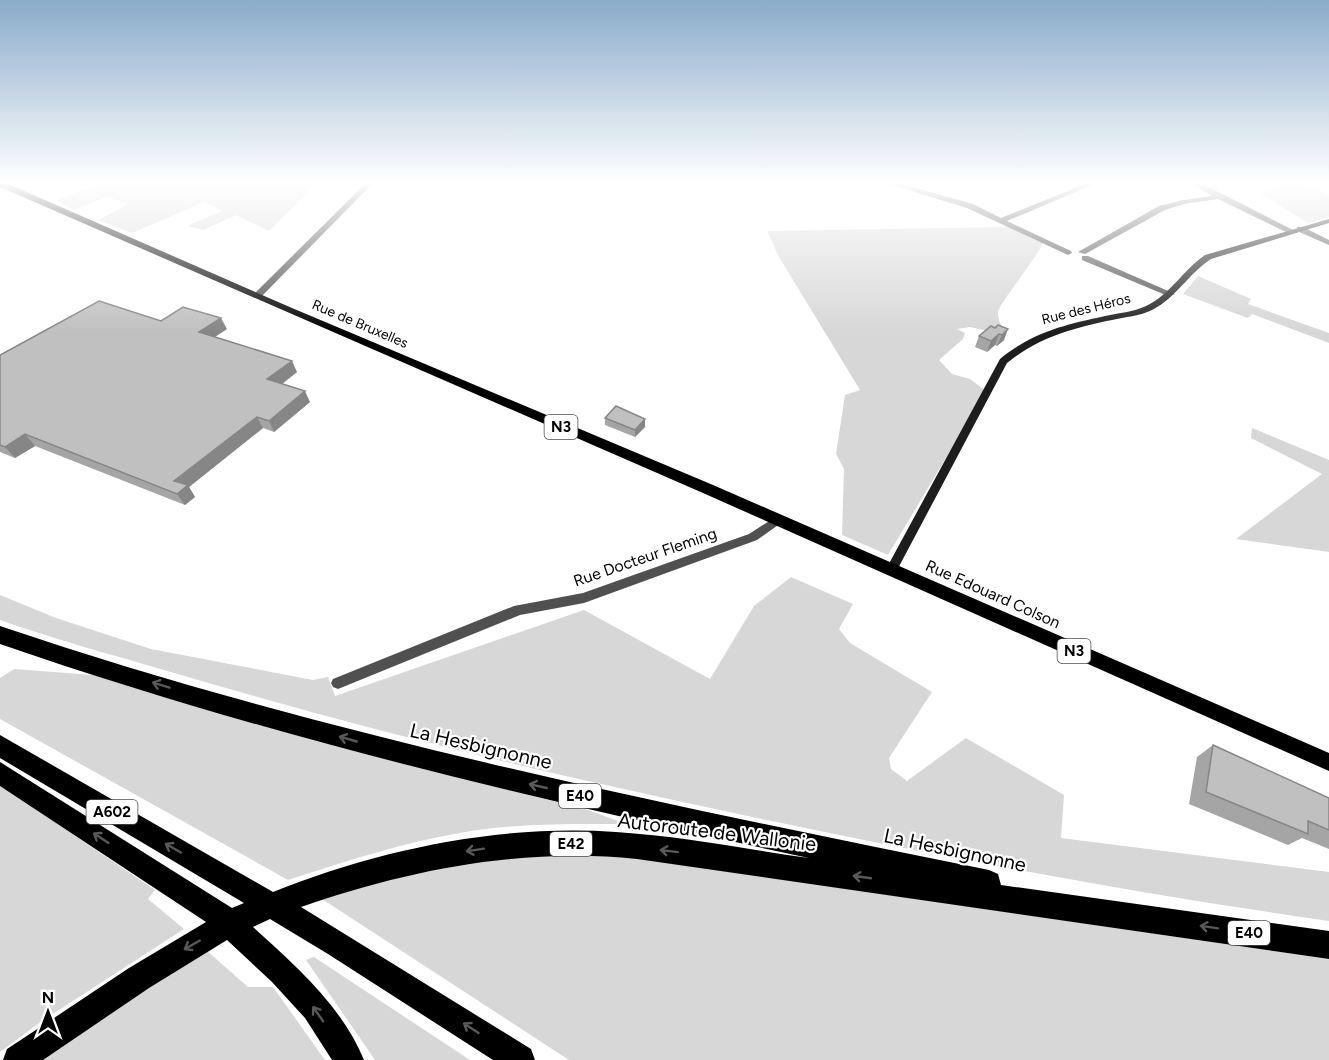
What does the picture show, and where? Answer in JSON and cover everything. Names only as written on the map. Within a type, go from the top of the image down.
[{"type":"highway","name":"La Hesbignonne","points":[[0,635],[179,691],[399,753],[668,817],[1170,921]]},
{"type":"highway","name":"A602","points":[[0,746],[338,944],[520,1060]]},
{"type":"highway","points":[[0,773],[220,915],[282,972],[315,1008],[349,1060]]},
{"type":"highway","name":"Autoroute de Wallonie","points":[[18,1060],[138,978],[246,915],[346,880],[477,849],[529,844],[606,844],[882,879],[1170,921]]},
{"type":"highway","name":"E40","points":[[1170,921],[1329,945]]},
{"type":"main road","name":"Rue de Bruxelles","points":[[111,232],[708,489]]},
{"type":"main road","name":"Rue Edouard Colson","points":[[708,489],[1329,762]]},
{"type":"street","points":[[257,296],[321,232]]},
{"type":"street","points":[[1028,232],[1068,253],[1072,250],[1171,294]]},
{"type":"street","points":[[1083,255],[1121,232]]},
{"type":"street","name":"Rue des Héros","points":[[891,571],[1003,361],[1025,342],[1046,333],[1147,310],[1171,294],[1200,262],[1208,257],[1287,232]]},
{"type":"street","points":[[1301,232],[1329,243]]},
{"type":"street","name":"Rue Docteur Fleming","points":[[338,682],[519,610],[584,598],[753,537],[777,520]]},
{"type":"shaded area","points":[[768,232],[1021,232],[1043,243],[998,312],[1005,335],[970,327],[957,329],[965,333],[963,339],[939,360],[952,374],[970,379],[986,391],[888,555],[842,535],[844,469],[836,454],[845,395],[860,390],[779,257]]},
{"type":"shaded area","points":[[1198,276],[1251,299],[1248,304],[1329,333],[1329,343],[1252,314],[1248,318],[1183,294]]},
{"type":"shaded area","points":[[1252,428],[1329,460],[1329,552],[1236,539],[1322,474],[1251,438]]},
{"type":"shaded area","points":[[791,577],[853,604],[839,629],[850,643],[932,692],[889,758],[891,769],[907,781],[966,738],[1064,795],[1061,838],[1329,872],[1329,921],[964,860],[601,784],[436,745],[327,716],[218,686],[0,620],[0,595],[56,618],[151,649],[313,680],[328,677],[335,696],[584,610],[710,679],[754,606]]},
{"type":"shaded area","points":[[14,669],[93,675],[319,742],[588,810],[626,824],[565,824],[465,832],[398,847],[288,880],[0,719],[0,678]]},
{"type":"shaded area","points":[[0,785],[155,890],[148,899],[184,929],[42,1021],[0,1052]]},
{"type":"shaded area","points":[[548,852],[634,858],[1329,959],[1329,1060],[569,1060],[322,899],[387,878],[456,863]]},
{"type":"shaded area","points":[[206,950],[248,987],[273,987],[325,1060],[33,1060]]},
{"type":"shaded area","points":[[314,957],[470,1060],[375,1060],[306,960]]},
{"type":"building","points":[[99,301],[161,321],[183,307],[221,318],[199,332],[292,361],[267,379],[305,391],[269,421],[257,417],[174,481],[188,485],[177,494],[25,434],[5,447],[0,445],[0,355]]},
{"type":"building","points":[[998,325],[1008,329],[991,341],[979,336],[991,326],[995,328]]},
{"type":"building","points":[[616,406],[645,419],[635,430],[605,418]]},
{"type":"building","points":[[1213,745],[1329,798],[1329,830],[1308,821],[1308,834],[1206,792]]}]
